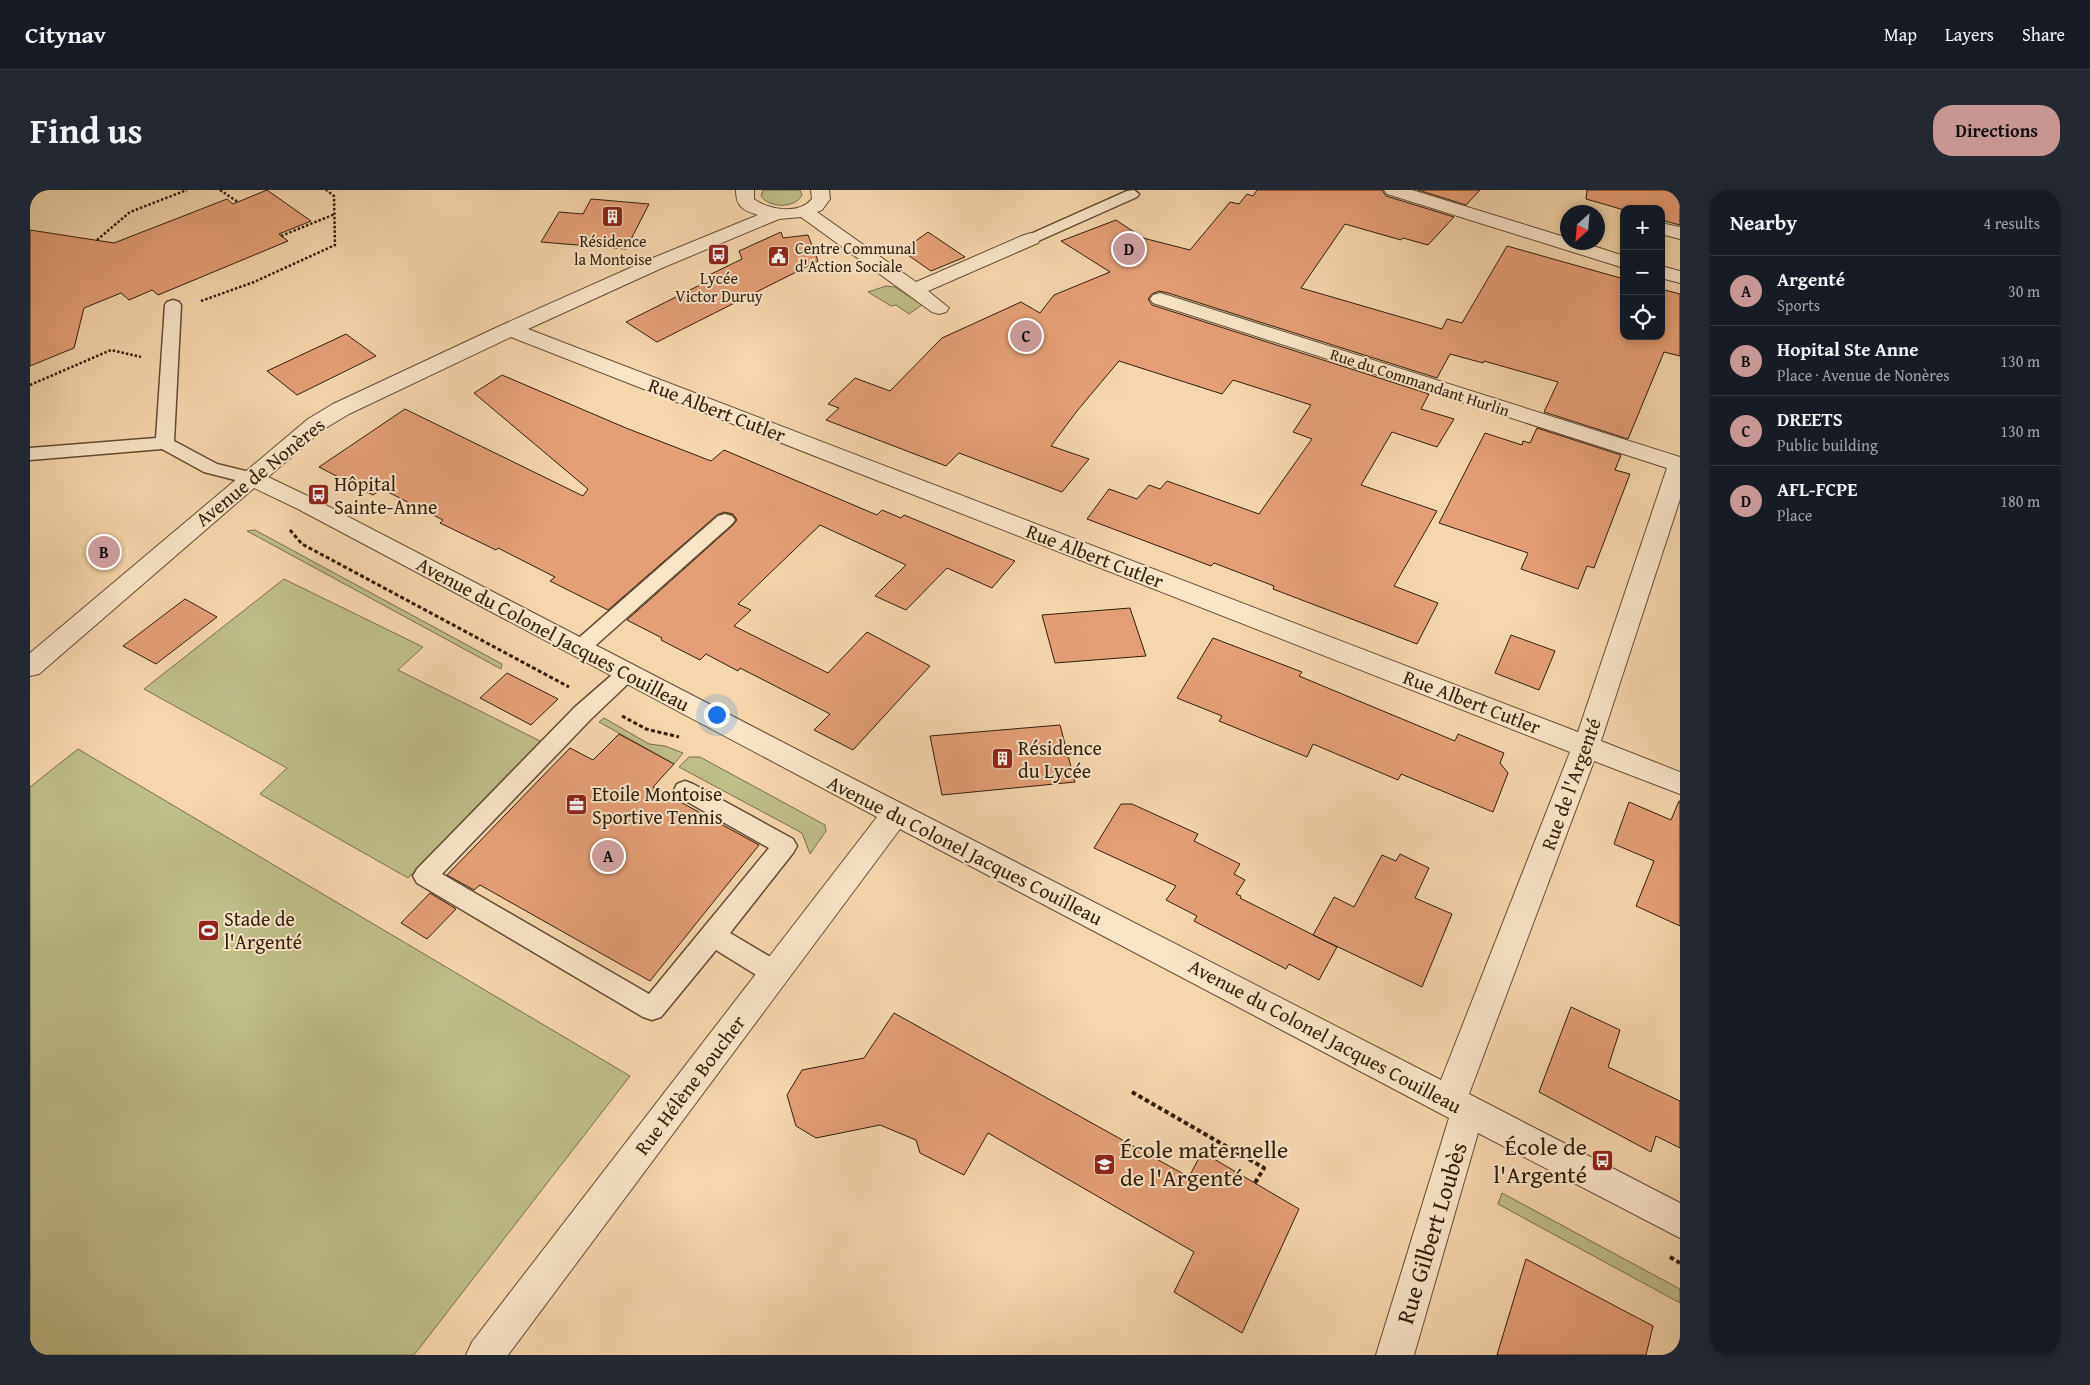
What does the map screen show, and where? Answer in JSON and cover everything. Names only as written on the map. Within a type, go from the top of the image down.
[{"type":"street","points":[[1393,190],[1620,261]]},
{"type":"street","points":[[743,195],[755,210],[774,215],[804,211],[814,207],[826,191]]},
{"type":"street","name":"Avenue de Nonères","points":[[658,263],[721,227],[743,195]]},
{"type":"street","points":[[804,211],[938,308]]},
{"type":"street","name":"Avenue de Nonères","points":[[30,667],[316,424],[341,409],[509,330],[658,263],[774,215]]},
{"type":"street","points":[[1665,229],[1680,233]]},
{"type":"street","points":[[914,290],[1030,239]]},
{"type":"street","points":[[1665,273],[1680,276]]},
{"type":"street","name":"Rue du Commandant Hurlin","points":[[1160,299],[1680,464]]},
{"type":"street","name":"Rue Albert Cutler","points":[[509,330],[1680,783]]},
{"type":"street","name":"Rue de l'Argenté","points":[[1459,1106],[1586,746],[1680,464]]},
{"type":"street","name":"Avenue du Colonel Jacques Couilleau","points":[[251,478],[286,494],[895,814],[1680,1221]]},
{"type":"street","name":"Rue Hélène Boucher","points":[[485,1355],[895,814]]},
{"type":"street","name":"Rue Gilbert Loubès","points":[[1395,1355],[1459,1106]]},
{"type":"lane","points":[[1030,239],[1132,194]]},
{"type":"lane","points":[[165,443],[173,305]]},
{"type":"lane","points":[[30,454],[165,443],[210,468],[251,478]]},
{"type":"lane","points":[[580,648],[725,520]]},
{"type":"lane","points":[[627,673],[583,713],[425,876],[652,1009],[785,846],[685,790]]},
{"type":"lane","points":[[713,936],[775,972]]},
{"type":"path","points":[[97,240],[130,212],[187,190]]},
{"type":"path","points":[[220,190],[238,202]]},
{"type":"path","points":[[173,305],[204,301],[254,282],[335,245],[334,196],[326,190]]},
{"type":"path","points":[[282,236],[334,214]]},
{"type":"path","points":[[30,385],[110,350]]},
{"type":"path","points":[[1132,1092],[1264,1168],[1255,1183]]},
{"type":"green space","points":[[763,190],[800,190],[802,195],[794,203],[776,205],[761,196]]},
{"type":"green space","points":[[886,286],[895,287],[922,305],[909,314],[896,305],[891,306],[868,292]]},
{"type":"green space","points":[[255,530],[502,664],[501,669],[247,531]]},
{"type":"green space","points":[[284,579],[423,647],[398,670],[542,742],[408,878],[260,794],[287,768],[144,689]]},
{"type":"green space","points":[[604,718],[649,744],[665,746],[683,753],[674,764],[599,722]]},
{"type":"green space","name":"Stade de l'Argenté","points":[[78,749],[630,1076],[414,1355],[30,1355],[30,787]]},
{"type":"green space","points":[[689,757],[700,757],[825,825],[826,831],[810,854],[802,833],[679,767]]},
{"type":"green space","points":[[1502,1193],[1680,1289],[1680,1303],[1498,1204]]},
{"type":"building","points":[[267,190],[311,221],[279,234],[288,241],[158,295],[152,290],[129,300],[121,293],[84,308],[74,348],[30,366],[30,230],[114,243],[227,199],[233,204]]},
{"type":"building","points":[[1257,190],[1382,190],[1386,196],[1454,217],[1428,245],[1403,238],[1401,240],[1345,224],[1301,288],[1442,329],[1447,319],[1462,323],[1507,246],[1620,278],[1620,340],[1665,340],[1665,290],[1680,294],[1680,356],[1664,352],[1628,439],[1544,412],[1558,382],[1484,361],[1483,363],[1450,354],[1437,378],[1168,293],[1159,291],[1152,294],[1148,299],[1152,305],[1429,394],[1421,409],[1454,419],[1437,447],[1392,432],[1361,485],[1437,511],[1394,586],[1438,603],[1417,644],[1273,589],[1274,586],[1214,563],[1211,566],[1087,519],[1109,489],[1137,499],[1149,485],[1160,489],[1167,481],[1259,514],[1312,439],[1293,432],[1311,405],[1233,380],[1222,394],[1119,361],[1077,411],[1051,446],[1089,459],[1062,492],[959,453],[946,466],[826,420],[839,408],[828,404],[855,378],[890,391],[942,338],[1021,302],[1040,313],[1054,295],[1110,272],[1061,241],[1116,220],[1143,238],[1190,250],[1230,202],[1239,204],[1247,194],[1253,196]]},
{"type":"building","points":[[1418,190],[1480,190],[1466,205]]},
{"type":"building","points":[[1587,190],[1680,190],[1680,225],[1665,221],[1665,205],[1620,205],[1620,209],[1586,199]]},
{"type":"building","name":"Résidence la Montoise","points":[[591,199],[649,204],[626,249],[541,242],[559,212],[583,214]]},
{"type":"building","points":[[781,232],[783,238],[808,235],[818,261],[657,342],[626,322],[712,279],[707,276],[742,259],[739,251]]},
{"type":"building","points":[[928,232],[965,257],[931,271],[902,251]]},
{"type":"building","points":[[346,334],[376,356],[297,395],[267,371]]},
{"type":"building","points":[[502,375],[626,428],[711,461],[724,450],[877,515],[882,510],[901,518],[904,515],[1015,561],[992,588],[947,568],[906,610],[875,596],[906,565],[820,525],[738,604],[751,610],[734,626],[828,673],[867,632],[930,666],[853,750],[814,730],[830,714],[740,668],[738,671],[706,654],[700,660],[627,620],[733,525],[737,520],[733,514],[724,512],[717,515],[608,610],[550,581],[555,577],[498,548],[496,550],[440,523],[443,520],[382,489],[373,495],[319,467],[405,409],[583,496],[588,489],[474,393]]},
{"type":"building","points":[[1537,428],[1621,455],[1615,470],[1630,474],[1594,568],[1587,566],[1578,589],[1521,569],[1528,553],[1439,523],[1485,433],[1522,445],[1523,441],[1530,443]]},
{"type":"building","points":[[185,599],[217,617],[156,664],[123,646]]},
{"type":"building","points":[[1130,608],[1146,656],[1055,663],[1042,615]]},
{"type":"building","points":[[1511,635],[1555,651],[1539,690],[1495,673]]},
{"type":"building","points":[[1213,638],[1302,672],[1299,676],[1455,741],[1458,734],[1504,753],[1500,763],[1508,773],[1493,812],[1401,774],[1398,780],[1313,744],[1307,757],[1219,721],[1222,716],[1177,698]]},
{"type":"building","points":[[507,673],[558,699],[531,725],[480,698]]},
{"type":"building","name":"Résidence du Lycée","points":[[1060,725],[1075,782],[942,795],[930,736]]},
{"type":"building","points":[[619,734],[674,764],[653,787],[759,845],[650,981],[480,885],[474,890],[447,875],[570,748],[593,760]]},
{"type":"building","points":[[1679,801],[1680,926],[1636,906],[1654,861],[1614,844],[1629,802],[1671,820]]},
{"type":"building","points":[[1121,804],[1132,804],[1198,834],[1194,841],[1240,864],[1234,874],[1245,880],[1236,894],[1241,896],[1240,898],[1337,947],[1319,980],[1289,964],[1286,969],[1194,921],[1197,916],[1166,900],[1176,886],[1094,848]]},
{"type":"building","points":[[1400,854],[1429,868],[1415,898],[1452,914],[1422,987],[1313,935],[1334,897],[1354,907],[1382,855],[1396,861]]},
{"type":"building","points":[[430,893],[456,909],[427,939],[401,923]]},
{"type":"building","points":[[1571,1007],[1620,1030],[1608,1067],[1680,1101],[1680,1148],[1656,1136],[1651,1152],[1539,1092]]},
{"type":"building","name":"École maternelle de l'Argenté","points":[[894,1013],[1189,1177],[1202,1152],[1299,1209],[1242,1333],[1174,1292],[1194,1252],[988,1133],[964,1175],[920,1153],[916,1140],[880,1125],[816,1138],[796,1126],[787,1095],[802,1070],[864,1058]]},
{"type":"building","points":[[1526,1259],[1653,1326],[1646,1355],[1497,1355]]},
{"type":"place","name":"Résidence la Montoise","points":[[613,217]]},
{"type":"place","name":"AFL-FCPE","points":[[1129,249]]},
{"type":"place","name":"Lycée Victor Duruy","points":[[719,254]]},
{"type":"place","name":"Centre Communal d'Action Sociale","points":[[779,257]]},
{"type":"place","name":"DREETS","points":[[1026,336]]},
{"type":"place","name":"Hôpital Sainte-Anne","points":[[318,495]]},
{"type":"place","name":"Hopital Ste Anne","points":[[104,552]]},
{"type":"place","name":"Résidence du Lycée","points":[[1002,759]]},
{"type":"place","name":"Etoile Montoise Sportive Tennis","points":[[576,805]]},
{"type":"place","name":"Argenté","points":[[608,856]]},
{"type":"place","name":"Stade de l'Argenté","points":[[208,931]]},
{"type":"place","name":"École de l'Argenté","points":[[1603,1161]]},
{"type":"place","name":"École maternelle de l'Argenté","points":[[1104,1164]]}]
